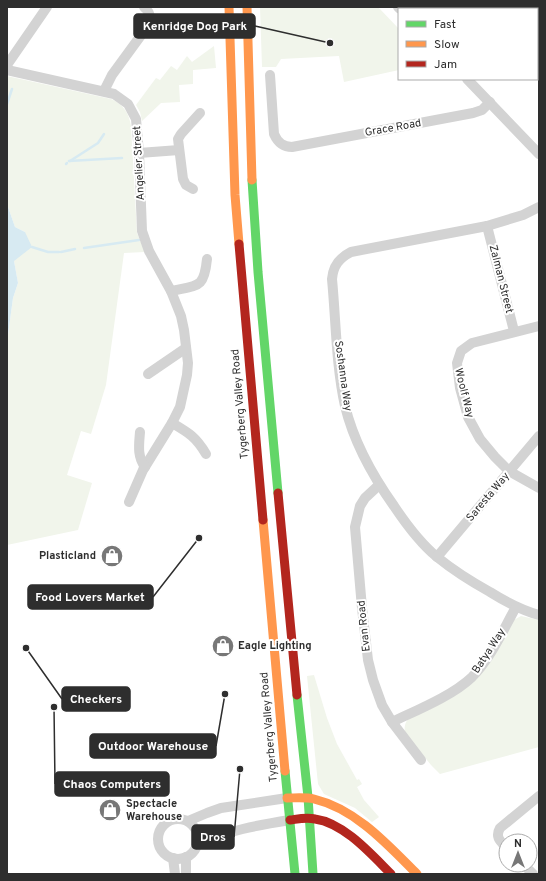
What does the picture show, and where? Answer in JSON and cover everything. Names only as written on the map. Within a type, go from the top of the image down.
[{"type":"main road","name":"Tygerberg Valley Road","points":[[229,7],[235,195],[240,264],[295,874]]},
{"type":"main road","points":[[247,7],[253,204],[258,272],[289,616],[308,797],[313,874]]},
{"type":"main road","points":[[287,798],[308,797],[333,805],[353,815],[372,829],[417,874]]},
{"type":"main road","points":[[290,820],[317,819],[333,826],[362,846],[391,874]]},
{"type":"main road","points":[[311,842],[322,832],[338,834],[362,846]]},
{"type":"street","points":[[7,65],[47,7]]},
{"type":"street","points":[[104,91],[112,75],[150,23],[150,16],[144,7]]},
{"type":"street","name":"Angelier Street","points":[[7,70],[104,91],[120,97],[132,109],[136,119],[142,231],[149,251],[171,291],[182,321],[188,363],[182,402],[172,423],[145,467],[129,502]]},
{"type":"street","name":"Grace Road","points":[[270,75],[274,134],[279,143],[288,147],[473,113],[482,110],[490,102]]},
{"type":"street","points":[[468,80],[539,154]]},
{"type":"street","points":[[193,189],[183,182],[178,141],[179,136],[200,113]]},
{"type":"street","points":[[139,153],[180,150]]},
{"type":"street","name":"Soshanna Way","points":[[539,207],[523,215],[487,226],[356,250],[342,257],[334,270],[332,279],[345,406],[361,452],[379,485],[417,537],[437,557],[481,587],[516,607],[539,615]]},
{"type":"street","name":"Zalman Street","points":[[487,226],[514,331]]},
{"type":"street","points":[[171,291],[200,283],[206,274],[207,259]]},
{"type":"street","name":"Woolf Way","points":[[539,326],[514,331],[468,345],[461,351],[457,363],[460,388],[468,417],[480,439],[509,471],[539,488]]},
{"type":"street","points":[[148,374],[186,348]]},
{"type":"street","points":[[172,423],[191,434],[206,454]]},
{"type":"street","points":[[140,432],[138,449],[142,463],[145,467]]},
{"type":"street","name":"Saresta Way","points":[[437,557],[539,436]]},
{"type":"street","name":"Evan Road","points":[[379,485],[365,498],[360,506],[356,527],[368,660],[382,705],[392,722],[421,760]]},
{"type":"street","name":"Batya Way","points":[[392,722],[450,693],[472,677],[486,660],[516,607]]},
{"type":"street","points":[[498,833],[500,828],[539,796]]},
{"type":"street","points":[[188,821],[221,808],[287,798]]},
{"type":"street","points":[[198,844],[197,831],[193,825],[183,819],[176,818],[169,820],[163,824],[158,831],[157,837],[160,849],[164,854],[179,859],[191,854],[198,844],[214,837],[238,830],[290,820]]},
{"type":"street","points":[[186,857],[186,874]]},
{"type":"street","points":[[173,858],[176,874]]},
{"type":"shaded area","points":[[260,7],[378,7],[398,28],[398,70],[344,82],[339,56],[281,59],[276,67],[262,67]]},
{"type":"shaded area","points":[[214,46],[216,68],[193,70],[193,84],[179,85],[180,102],[161,103],[142,121],[140,112],[136,105],[156,78],[160,80],[171,66],[177,70],[187,56],[192,62]]},
{"type":"shaded area","points":[[7,76],[111,99],[122,106],[129,117],[131,126],[137,233],[145,252],[124,253],[106,385],[91,434],[81,431],[67,475],[92,483],[78,530],[7,545],[7,342],[13,298],[18,283],[14,261],[25,232],[15,227],[7,204]]},
{"type":"shaded area","points":[[7,204],[15,227],[25,232],[32,247],[14,261],[18,283],[13,298],[7,342]]},
{"type":"shaded area","points":[[521,616],[539,620],[539,747],[440,774],[405,733],[406,722],[408,719],[452,697],[514,620]]},
{"type":"shaded area","points":[[314,675],[327,718],[337,744],[357,780],[359,779],[362,784],[357,787],[364,800],[379,817],[372,822],[355,808],[324,794],[318,784],[307,676]]},
{"type":"waterway","points":[[7,104],[12,89]]},
{"type":"waterway","points":[[70,161],[98,143],[104,134]]},
{"type":"waterway","points":[[69,161],[122,158]]},
{"type":"waterway","points":[[84,248],[139,240]]},
{"type":"waterway","points":[[32,247],[48,252],[59,252]]},
{"type":"waterway","points":[[61,252],[75,249]]},
{"type":"traffic: fast","points":[[252,180],[258,272],[278,493]]},
{"type":"traffic: fast","points":[[297,695],[308,797],[313,874]]},
{"type":"traffic: fast","points":[[285,771],[295,874]]},
{"type":"traffic: slow","points":[[229,7],[235,195],[239,244]]},
{"type":"traffic: slow","points":[[247,7],[252,180]]},
{"type":"traffic: slow","points":[[263,520],[285,771]]},
{"type":"traffic: slow","points":[[287,798],[314,799],[344,811],[357,819],[383,840],[417,874]]},
{"type":"traffic: jam","points":[[239,244],[263,520]]},
{"type":"traffic: jam","points":[[278,493],[297,695]]},
{"type":"traffic: jam","points":[[290,820],[312,818],[336,826],[356,840],[391,874]]},
{"type":"place","name":"Kenridge Dog Park","points":[[330,43]]},
{"type":"place","name":"Food Lovers Market","points":[[199,538]]},
{"type":"place","name":"Plasticland","points":[[112,556]]},
{"type":"place","name":"Eagle Lighting","points":[[223,646]]},
{"type":"place","name":"Checkers","points":[[26,648]]},
{"type":"place","name":"Outdoor Warehouse","points":[[225,694]]},
{"type":"place","name":"Chaos Computers","points":[[54,707]]},
{"type":"place","name":"Dros","points":[[240,769]]},
{"type":"place","name":"Spectacle Warehouse","points":[[110,810]]}]
